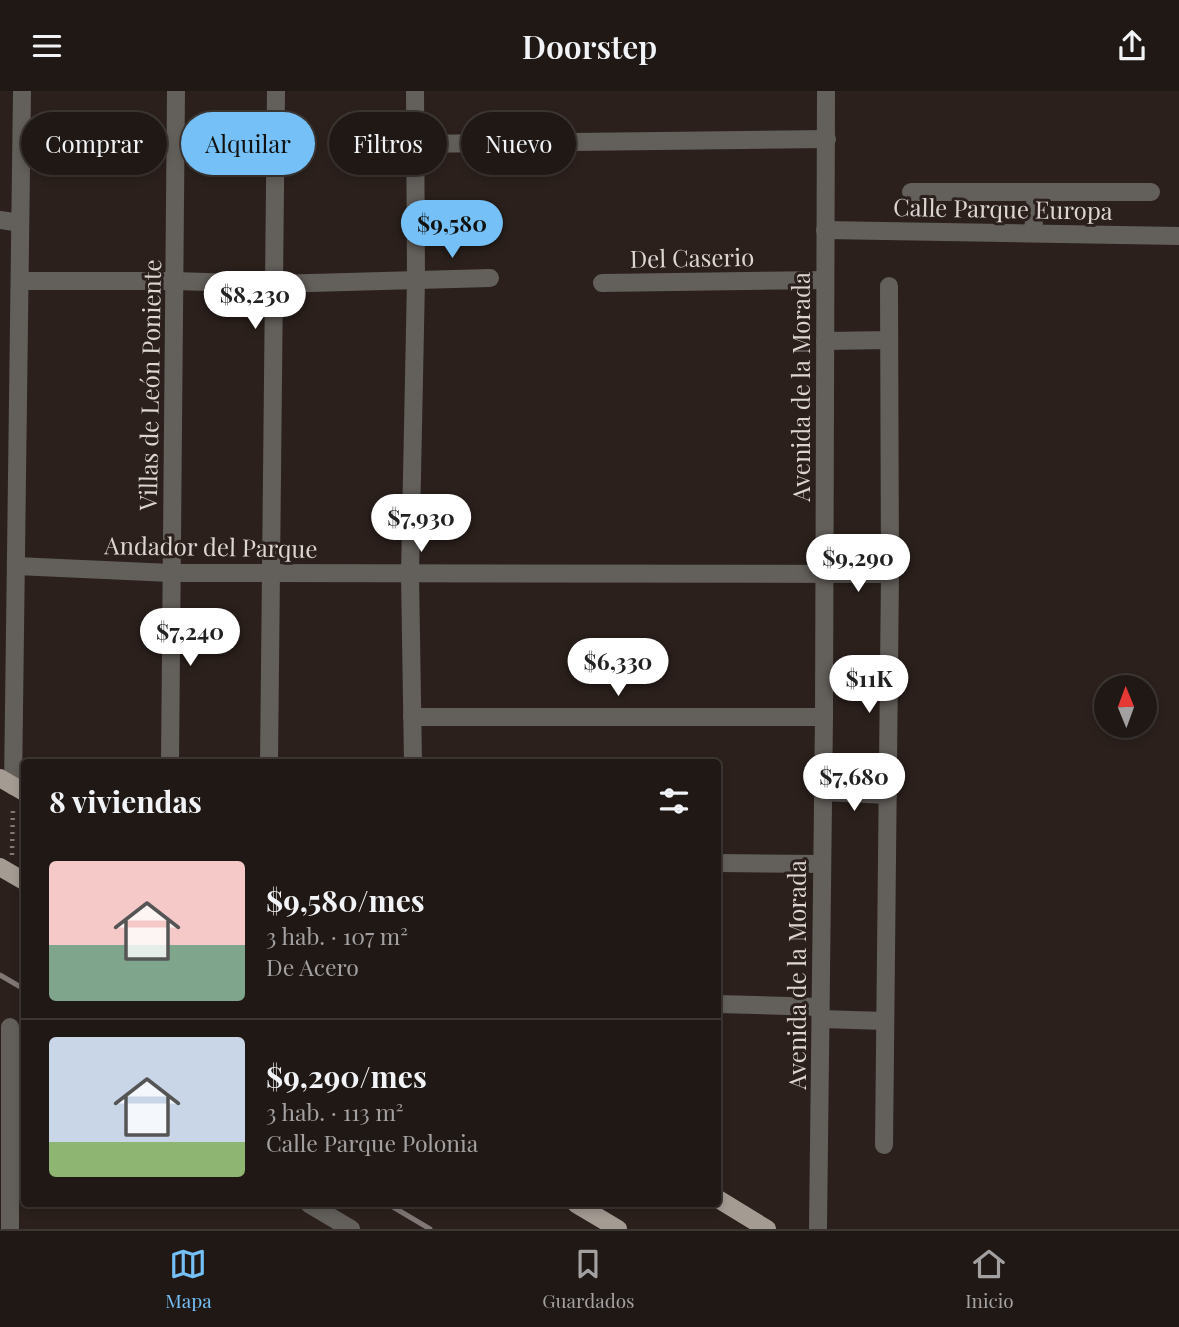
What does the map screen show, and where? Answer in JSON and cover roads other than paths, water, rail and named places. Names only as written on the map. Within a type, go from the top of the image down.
[{"type":"main road","points":[[721,1201],[767,1229]]},
{"type":"main road","points":[[581,1207],[618,1229]]},
{"type":"street","points":[[13,785],[22,91]]},
{"type":"street","name":"Villas de León Poniente","points":[[170,759],[176,91]]},
{"type":"street","points":[[269,759],[276,91]]},
{"type":"street","points":[[415,91],[415,112]]},
{"type":"street","name":"Avenida de la Morada","points":[[818,1229],[827,91]]},
{"type":"street","points":[[447,144],[827,139]]},
{"type":"street","points":[[413,759],[410,573],[416,280],[415,175]]},
{"type":"street","points":[[911,192],[1151,192]]},
{"type":"street","points":[[1033,233],[1036,192]]},
{"type":"street","points":[[0,220],[20,223]]},
{"type":"street","name":"Calle Parque Europa","points":[[825,230],[1179,236]]},
{"type":"street","points":[[21,281],[275,284],[490,278]]},
{"type":"street","name":"Del Caserio","points":[[603,283],[825,280]]},
{"type":"street","points":[[884,1145],[890,574],[889,286]]},
{"type":"street","points":[[825,341],[889,340]]},
{"type":"street","name":"Andador del Parque","points":[[16,566],[172,572],[890,574]]},
{"type":"street","points":[[412,717],[824,717]]},
{"type":"street","points":[[822,792],[888,796]]},
{"type":"street","points":[[721,863],[822,865]]},
{"type":"street","points":[[721,1004],[886,1021]]},
{"type":"street","points":[[10,1229],[11,1028]]},
{"type":"street","points":[[314,1207],[351,1229]]},
{"type":"railway","points":[[0,975],[21,987]]},
{"type":"railway","points":[[393,1207],[430,1229]]}]
